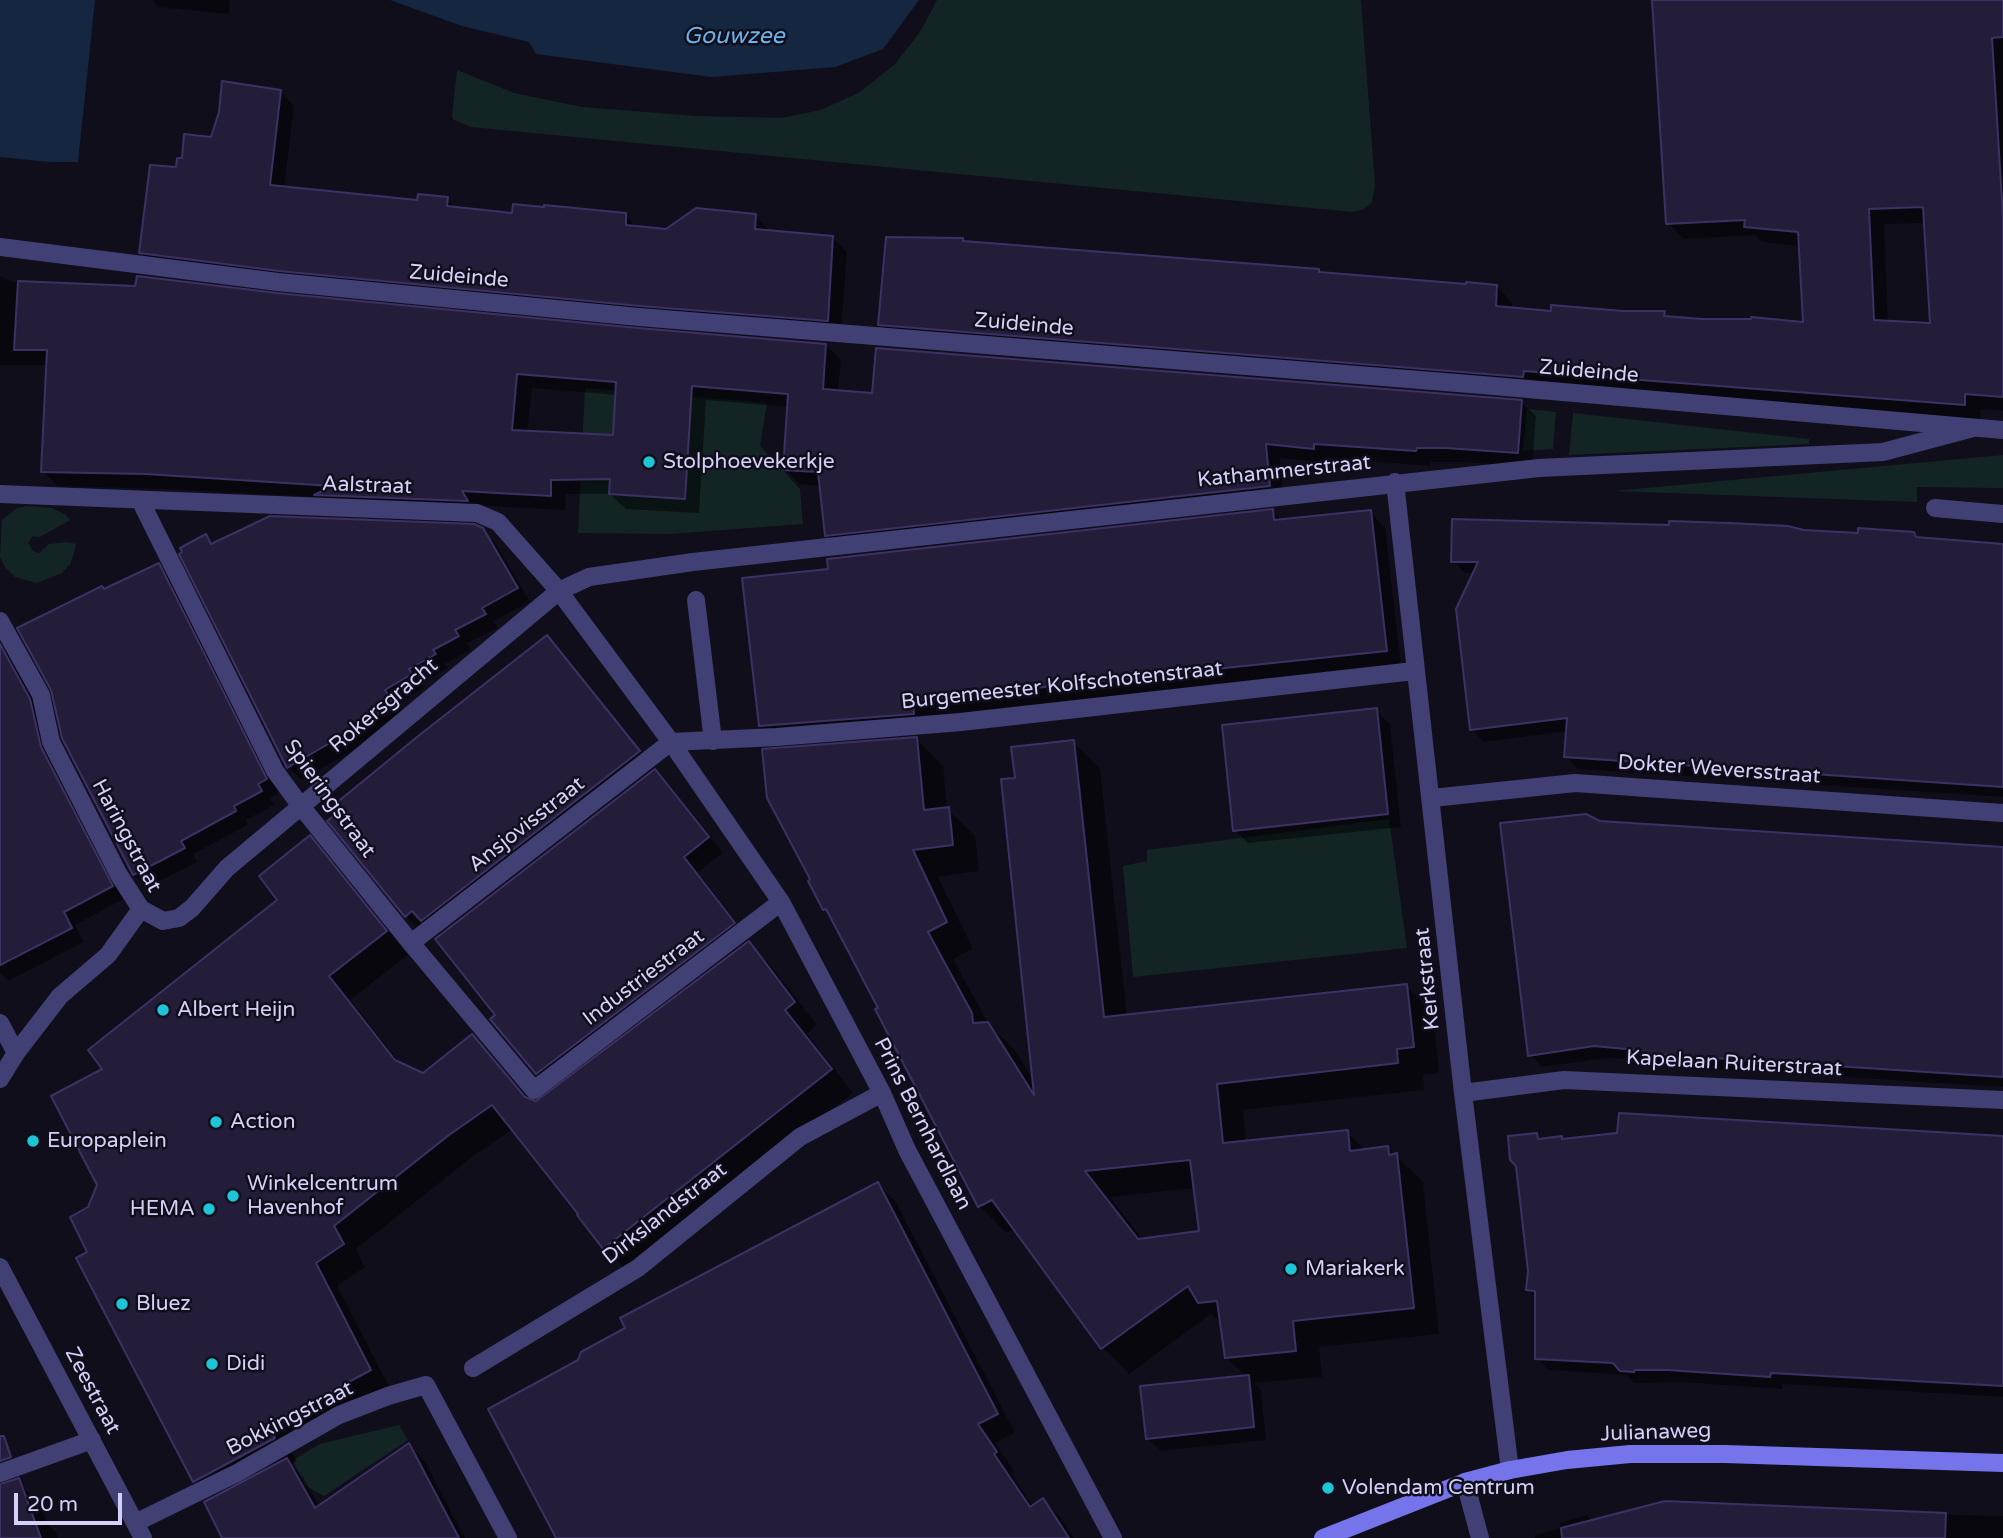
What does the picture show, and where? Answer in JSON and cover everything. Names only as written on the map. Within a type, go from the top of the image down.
[{"type":"main road","name":"Julianaweg","points":[[1324,1538],[1465,1482],[1510,1470],[1567,1460],[1629,1454],[1725,1454],[2003,1463]]},
{"type":"street","name":"Zuideinde","points":[[0,247],[278,282],[625,315],[2003,430]]},
{"type":"street","name":"Zuideinde","points":[[1883,452],[1973,428]]},
{"type":"street","name":"Kathammerstraat","points":[[559,591],[589,578],[692,562],[1395,482],[1539,468],[1883,452]]},
{"type":"street","name":"Kerkstraat","points":[[1395,482],[1463,1093],[1510,1470]]},
{"type":"street","name":"Aalstraat","points":[[7,494],[477,513],[498,522],[559,591],[671,742]]},
{"type":"street","name":"Spieringstraat","points":[[141,500],[275,771],[411,943],[534,1090]]},
{"type":"street","points":[[1935,508],[2003,514]]},
{"type":"street","name":"Rokersgracht","points":[[141,909],[163,921],[179,918],[192,908],[227,868],[559,591]]},
{"type":"street","points":[[696,600],[713,741]]},
{"type":"street","name":"Haringstraat","points":[[0,621],[41,695],[51,742],[119,875],[141,909],[107,955],[60,996],[16,1053],[0,1079]]},
{"type":"street","name":"Burgemeester Kolfschotenstraat","points":[[671,742],[961,722],[1414,671]]},
{"type":"street","name":"Prins Bernhardlaan","points":[[671,742],[781,902],[882,1093],[907,1150],[1113,1538]]},
{"type":"street","name":"Ansjovisstraat","points":[[411,943],[671,742]]},
{"type":"street","name":"Dokter Weversstraat","points":[[1432,798],[1574,783],[2003,813]]},
{"type":"street","name":"Industriestraat","points":[[534,1090],[781,902]]},
{"type":"street","points":[[0,1023],[16,1053]]},
{"type":"street","name":"Kapelaan Ruiterstraat","points":[[1463,1093],[1564,1080],[2003,1100]]},
{"type":"street","name":"Dirkslandstraat","points":[[473,1368],[638,1268],[800,1137],[882,1093]]},
{"type":"street","name":"Zeestraat","points":[[0,1267],[139,1530]]},
{"type":"street","name":"Bokkingstraat","points":[[139,1530],[339,1415],[426,1385],[508,1538]]},
{"type":"street","points":[[0,1473],[92,1440]]},
{"type":"street","points":[[1465,1482],[1479,1538]]},
{"type":"green space","points":[[937,0],[1361,0],[1375,185],[1372,202],[1364,209],[1353,212],[471,127],[452,117],[457,70],[514,93],[582,107],[696,116],[781,118],[821,110],[860,92],[895,64],[920,32]]},
{"type":"green space","points":[[585,388],[767,403],[760,446],[800,489],[803,524],[670,534],[578,533]]},
{"type":"green space","points":[[1527,409],[1556,412],[1553,449],[1523,451]]},
{"type":"green space","points":[[1573,413],[1809,439],[1809,444],[1569,455]]},
{"type":"green space","points":[[2003,455],[2003,488],[1917,487],[1917,502],[1614,491]]},
{"type":"green space","points":[[17,508],[52,508],[70,520],[40,537],[33,536],[28,543],[33,551],[39,553],[49,544],[76,544],[71,563],[62,573],[37,583],[15,577],[0,557],[2,520]]},
{"type":"green space","points":[[1389,819],[1407,948],[1133,977],[1123,866],[1147,861],[1147,850]]},
{"type":"green space","points":[[399,1425],[408,1440],[324,1496],[305,1486],[293,1460],[320,1444]]},
{"type":"water","points":[[0,0],[95,0],[78,162],[0,157]]},
{"type":"water","name":"Gouwzee","points":[[390,0],[919,0],[883,49],[835,67],[711,77],[536,54],[529,42],[462,26]]},
{"type":"building","points":[[1652,0],[2003,0],[2003,37],[1992,38],[2003,217],[2003,397],[1965,394],[1965,405],[1524,371],[1523,377],[878,325],[886,237],[963,238],[963,241],[1497,285],[1496,306],[1551,311],[1551,305],[1623,311],[1665,311],[1664,316],[1702,319],[1751,317],[1803,322],[1798,232],[1744,227],[1745,220],[1666,224]],"holes":[[[1923,207],[1930,323],[1874,320],[1869,209]]]},
{"type":"building","points":[[222,81],[281,90],[270,185],[417,200],[418,194],[448,197],[447,206],[512,213],[513,204],[626,213],[626,225],[666,229],[696,208],[756,214],[755,229],[833,236],[828,321],[640,306],[279,271],[139,253],[150,165],[176,167],[177,158],[182,158],[184,134],[211,137],[219,112]]},
{"type":"building","points":[[137,276],[277,293],[826,344],[823,389],[872,393],[876,348],[1522,400],[1518,453],[1446,448],[1417,448],[1416,451],[1314,444],[1314,449],[1266,444],[1270,486],[825,536],[818,472],[783,470],[788,394],[692,386],[685,499],[609,494],[610,479],[551,480],[551,496],[462,491],[468,501],[314,495],[333,486],[146,474],[41,472],[47,350],[14,350],[18,281],[135,286]],"holes":[[[517,374],[616,382],[613,435],[512,430]]]},
{"type":"building","points":[[1273,509],[1274,520],[1371,510],[1387,651],[920,700],[913,701],[914,714],[759,726],[742,578],[828,569],[827,559]]},
{"type":"building","points":[[270,516],[474,524],[483,528],[518,588],[482,608],[486,614],[455,630],[459,636],[433,650],[436,654],[409,669],[412,674],[385,690],[395,705],[287,768],[179,554],[182,552],[180,548],[206,534],[211,544]]},
{"type":"building","points":[[1452,519],[1669,525],[1669,521],[1729,523],[1858,533],[1858,528],[1914,532],[1916,537],[2003,544],[2003,787],[1564,757],[1567,718],[1470,730],[1456,609],[1478,562],[1451,562]]},
{"type":"building","points":[[159,563],[267,779],[258,784],[262,791],[234,806],[236,811],[181,841],[185,848],[133,875],[62,738],[51,690],[17,628],[102,586],[104,589]]},
{"type":"building","points":[[547,635],[640,751],[421,921],[412,911],[405,917],[327,821],[335,815],[329,809]]},
{"type":"building","points":[[0,644],[30,699],[41,747],[113,886],[64,912],[72,928],[0,965]]},
{"type":"building","points":[[1377,708],[1388,814],[1233,831],[1222,725]]},
{"type":"building","points":[[917,737],[924,810],[949,807],[953,845],[913,850],[947,922],[928,932],[972,1013],[973,1023],[988,1022],[1034,1095],[1001,779],[1015,778],[1011,747],[1074,740],[1104,1017],[1407,984],[1414,1047],[1397,1049],[1398,1063],[1217,1084],[1223,1143],[1348,1130],[1350,1151],[1388,1146],[1389,1155],[1397,1153],[1414,1308],[1293,1321],[1296,1351],[1225,1358],[1217,1301],[1198,1303],[1188,1286],[1101,1349],[992,1200],[978,1207],[875,1009],[878,1008],[826,909],[823,910],[808,881],[810,879],[767,798],[762,749]],"holes":[[[1190,1160],[1199,1231],[1138,1239],[1085,1171]]]},
{"type":"building","points":[[655,769],[709,837],[684,857],[735,923],[536,1074],[490,1019],[495,1015],[435,939]]},
{"type":"building","points":[[1586,814],[1600,821],[2003,847],[2003,1077],[1637,1053],[1637,1050],[1594,1046],[1528,1056],[1500,823]]},
{"type":"building","name":"Winkelcentrum Havenhof","points":[[310,835],[387,931],[329,976],[395,1060],[423,1073],[472,1034],[525,1097],[536,1101],[749,941],[795,1002],[785,1010],[832,1069],[603,1249],[492,1105],[449,1135],[334,1226],[344,1244],[316,1263],[371,1370],[268,1425],[275,1438],[193,1482],[76,1258],[87,1252],[70,1217],[88,1207],[97,1185],[51,1096],[102,1069],[88,1050],[277,900],[259,876]]},
{"type":"building","points":[[1619,1113],[2003,1136],[2003,1386],[1771,1373],[1770,1377],[1668,1370],[1634,1372],[1620,1371],[1613,1363],[1535,1359],[1535,1291],[1526,1290],[1528,1271],[1516,1166],[1510,1160],[1508,1136],[1537,1133],[1538,1139],[1562,1136],[1562,1139],[1617,1133]]},
{"type":"building","points":[[878,1182],[998,1414],[978,1424],[997,1452],[994,1454],[1030,1507],[1043,1498],[1069,1538],[556,1538],[488,1409],[578,1360],[581,1352],[625,1328],[620,1318]]},
{"type":"building","points":[[1249,1375],[1254,1427],[1146,1439],[1140,1386]]},
{"type":"building","points":[[0,1436],[4,1436],[11,1457],[0,1461]]},
{"type":"building","points":[[409,1443],[459,1538],[222,1538],[204,1502],[287,1458],[315,1508]]},
{"type":"building","points":[[19,1478],[41,1538],[0,1538],[0,1484]]},
{"type":"building","points":[[1665,1501],[1946,1513],[1945,1538],[1562,1538],[1561,1528]]},
{"type":"place","name":"Stolphoevekerkje","points":[[649,462]]},
{"type":"place","name":"Albert Heijn","points":[[163,1010]]},
{"type":"place","name":"Action","points":[[216,1122]]},
{"type":"place","name":"Europaplein","points":[[33,1141]]},
{"type":"place","name":"Winkelcentrum Havenhof","points":[[233,1196]]},
{"type":"place","name":"HEMA","points":[[209,1209]]},
{"type":"place","name":"Mariakerk","points":[[1291,1269]]},
{"type":"place","name":"Bluez","points":[[122,1304]]},
{"type":"place","name":"Didi","points":[[212,1364]]},
{"type":"place","name":"Volendam Centrum","points":[[1328,1488]]}]
